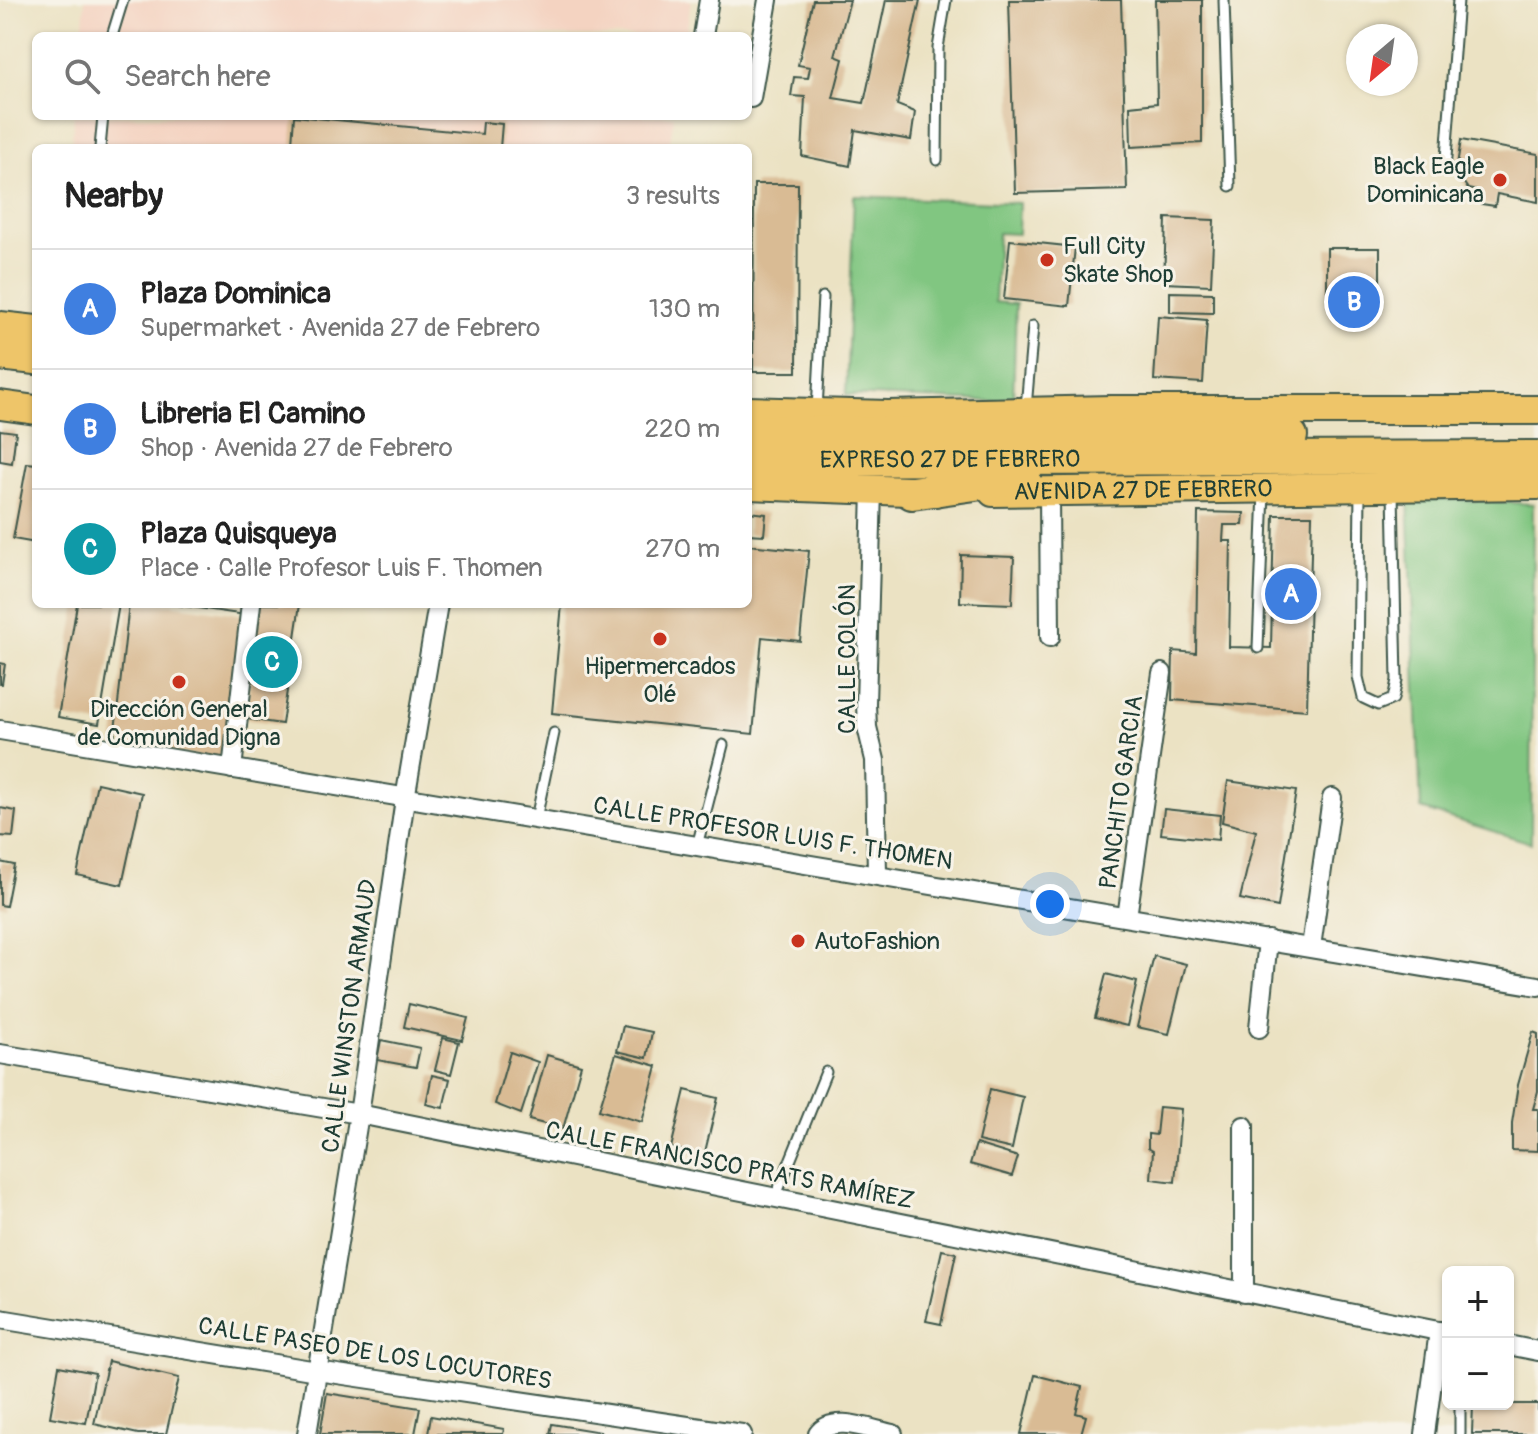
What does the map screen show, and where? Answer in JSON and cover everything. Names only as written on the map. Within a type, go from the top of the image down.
[{"type":"highway","points":[[0,354],[32,358]]},
{"type":"highway","points":[[0,375],[32,379]]},
{"type":"highway","points":[[888,415],[1148,447],[1538,457]]},
{"type":"highway","name":"EXPRESO 27 DE FEBRERO","points":[[752,431],[912,434],[1148,447]]},
{"type":"highway","points":[[912,493],[1148,447],[1538,435]]},
{"type":"highway","name":"EXPRESO 27 DE FEBRERO","points":[[752,460],[1148,447]]},
{"type":"main road","points":[[0,326],[32,330]]},
{"type":"main road","points":[[0,405],[32,409]]},
{"type":"main road","points":[[752,411],[888,415],[1538,410]]},
{"type":"main road","name":"AVENIDA 27 DE FEBRERO","points":[[752,485],[912,493],[1538,485]]},
{"type":"street","points":[[704,32],[709,0]]},
{"type":"street","points":[[752,92],[768,0]]},
{"type":"street","name":"CALLE COLÓN","points":[[872,490],[866,704],[867,727],[875,760],[877,874]]},
{"type":"street","points":[[1049,491],[1050,637]]},
{"type":"street","points":[[232,769],[251,608]]},
{"type":"street","name":"CALLE WINSTON ARMAUD","points":[[307,1434],[437,608]]},
{"type":"street","name":"PANCHITO GARCIA","points":[[1127,917],[1168,669]]},
{"type":"street","name":"CALLE PROFESOR LUIS F. THOMEN","points":[[0,730],[1538,986]]},
{"type":"street","points":[[1311,947],[1332,798]]},
{"type":"street","points":[[1259,1028],[1268,940]]},
{"type":"street","name":"CALLE FRANCISCO PRATS RAMÍREZ","points":[[0,1054],[359,1114],[1442,1332]]},
{"type":"street","points":[[1244,1126],[1244,1293]]},
{"type":"street","name":"CALLE PASEO DE LOS LOCUTORES","points":[[0,1319],[628,1425],[742,1434]]},
{"type":"street","points":[[1425,1434],[1442,1338]]},
{"type":"street","points":[[1514,1346],[1538,1351]]},
{"type":"street","points":[[818,1434],[821,1429],[837,1423],[893,1434]]},
{"type":"lane","points":[[113,32],[123,0]]},
{"type":"lane","points":[[937,160],[938,48],[946,0]]},
{"type":"lane","points":[[1224,0],[1230,186]]},
{"type":"lane","points":[[1445,171],[1458,0]]},
{"type":"lane","points":[[100,144],[103,120]]},
{"type":"lane","points":[[817,413],[823,297]]},
{"type":"lane","points":[[1025,412],[1033,326]]},
{"type":"lane","points":[[1360,487],[1358,677],[1363,698],[1378,705],[1393,699],[1397,680],[1392,487]]},
{"type":"lane","points":[[1258,648],[1264,488]]},
{"type":"lane","points":[[536,819],[554,733]]},
{"type":"lane","points":[[697,846],[723,745]]},
{"type":"lane","points":[[775,1198],[826,1072]]},
{"type":"lane","points":[[1460,1410],[1460,1434]]},
{"type":"shaded area","points":[[85,0],[691,0],[687,32],[82,32]]},
{"type":"shaded area","points":[[74,120],[673,120],[670,144],[71,144]]},
{"type":"green space","points":[[854,196],[1019,203],[1018,234],[998,233],[995,302],[1016,304],[1013,402],[846,395]]},
{"type":"green space","points":[[1408,497],[1533,504],[1531,843],[1421,809]]},
{"type":"building","points":[[813,0],[850,0],[835,56],[843,59],[833,98],[864,103],[886,0],[920,0],[897,105],[915,112],[911,140],[855,130],[850,166],[802,156],[805,97],[791,96],[794,77],[808,78],[810,67],[798,65]]},
{"type":"building","points":[[1009,0],[1121,0],[1127,190],[1015,193]]},
{"type":"building","points":[[1155,0],[1202,0],[1202,143],[1131,147],[1130,106],[1157,103]]},
{"type":"building","points":[[294,120],[336,120],[482,134],[483,122],[502,124],[500,144],[292,144]]},
{"type":"building","name":"Black Eagle Dominicana","points":[[1461,140],[1538,154],[1538,202],[1497,194],[1495,206],[1475,203],[1477,191],[1468,189],[1456,171]]},
{"type":"building","points":[[754,184],[798,184],[797,372],[753,372]]},
{"type":"building","points":[[1166,218],[1214,220],[1211,285],[1164,283]]},
{"type":"building","points":[[1010,240],[1075,247],[1069,306],[1004,299]]},
{"type":"building","points":[[1327,248],[1380,248],[1380,302],[1327,301]]},
{"type":"building","points":[[1170,292],[1213,293],[1213,313],[1170,312]]},
{"type":"building","points":[[1158,316],[1207,320],[1203,383],[1154,380]]},
{"type":"building","points":[[0,430],[16,432],[12,463],[0,461]]},
{"type":"building","points":[[27,463],[32,464],[32,542],[13,539]]},
{"type":"building","points":[[752,512],[766,514],[764,535],[752,534]]},
{"type":"building","points":[[1198,512],[1244,513],[1243,525],[1224,525],[1223,541],[1231,541],[1229,647],[1271,648],[1274,515],[1312,515],[1307,710],[1172,700],[1173,651],[1196,653]]},
{"type":"building","name":"Hipermercados Olé","points":[[752,545],[809,551],[800,641],[762,637],[753,734],[552,713],[562,608],[752,608]]},
{"type":"building","points":[[961,555],[1014,557],[1012,604],[960,602]]},
{"type":"building","points":[[76,608],[118,608],[99,724],[58,717]]},
{"type":"building","name":"Dirección General de Comunidad Digna","points":[[129,608],[198,608],[246,615],[227,762],[114,740]]},
{"type":"building","points":[[258,608],[299,608],[282,724],[246,719]]},
{"type":"building","points":[[0,663],[5,664],[2,684],[0,684]]},
{"type":"building","points":[[1228,781],[1296,791],[1278,907],[1240,899],[1256,831],[1222,822]]},
{"type":"building","points":[[97,783],[142,793],[122,885],[77,875]]},
{"type":"building","points":[[0,808],[16,811],[13,837],[0,836]]},
{"type":"building","points":[[1164,809],[1220,815],[1218,840],[1161,834]]},
{"type":"building","points":[[0,862],[14,865],[6,906],[0,905]]},
{"type":"building","points":[[1154,956],[1186,964],[1169,1034],[1137,1027]]},
{"type":"building","points":[[1106,974],[1137,982],[1127,1026],[1095,1018]]},
{"type":"building","points":[[409,1004],[468,1018],[462,1040],[404,1027]]},
{"type":"building","points":[[623,1026],[652,1032],[647,1058],[617,1051]]},
{"type":"building","points":[[1533,1032],[1538,1034],[1538,1091],[1533,1109],[1538,1109],[1538,1151],[1512,1150],[1512,1123],[1518,1085]]},
{"type":"building","points":[[443,1038],[459,1042],[451,1074],[435,1070]]},
{"type":"building","points":[[381,1040],[420,1048],[416,1067],[377,1060]]},
{"type":"building","points":[[510,1052],[538,1062],[521,1114],[495,1104]]},
{"type":"building","points":[[616,1054],[657,1066],[642,1122],[599,1110]]},
{"type":"building","points":[[547,1055],[581,1065],[563,1129],[529,1120]]},
{"type":"building","points":[[432,1075],[450,1079],[443,1108],[426,1104]]},
{"type":"building","points":[[990,1089],[1023,1097],[1012,1149],[978,1141]]},
{"type":"building","points":[[685,1090],[718,1098],[704,1156],[671,1148]]},
{"type":"building","points":[[1159,1107],[1181,1109],[1175,1182],[1151,1179],[1153,1151],[1148,1148],[1148,1134],[1156,1135]]},
{"type":"building","points":[[976,1144],[1018,1157],[1012,1176],[970,1164]]},
{"type":"building","points":[[942,1250],[956,1253],[941,1324],[926,1321]]},
{"type":"building","points":[[108,1361],[179,1378],[166,1434],[138,1434],[94,1424]]},
{"type":"building","points":[[59,1366],[95,1373],[86,1423],[50,1417]]},
{"type":"building","points":[[1035,1375],[1082,1387],[1076,1413],[1086,1416],[1081,1434],[1021,1434]]},
{"type":"building","points":[[327,1393],[420,1408],[415,1434],[320,1434]]},
{"type":"building","points":[[1514,1404],[1538,1404],[1538,1434],[1472,1434],[1473,1410],[1514,1410]]},
{"type":"building","points":[[431,1416],[504,1429],[503,1434],[428,1434]]},
{"type":"building","points":[[552,1424],[601,1432],[601,1434],[550,1434]]},
{"type":"place","name":"Black Eagle Dominicana","points":[[1500,180]]},
{"type":"place","name":"Full City Skate Shop","points":[[1047,260]]},
{"type":"place","name":"Libreria El Camino","points":[[1354,302]]},
{"type":"place","name":"Plaza Dominica","points":[[1291,594]]},
{"type":"place","name":"Hipermercados Olé","points":[[660,639]]},
{"type":"place","name":"Plaza Quisqueya","points":[[272,662]]},
{"type":"place","name":"Dirección General de Comunidad Digna","points":[[179,682]]},
{"type":"place","name":"AutoFashion","points":[[798,941]]}]
